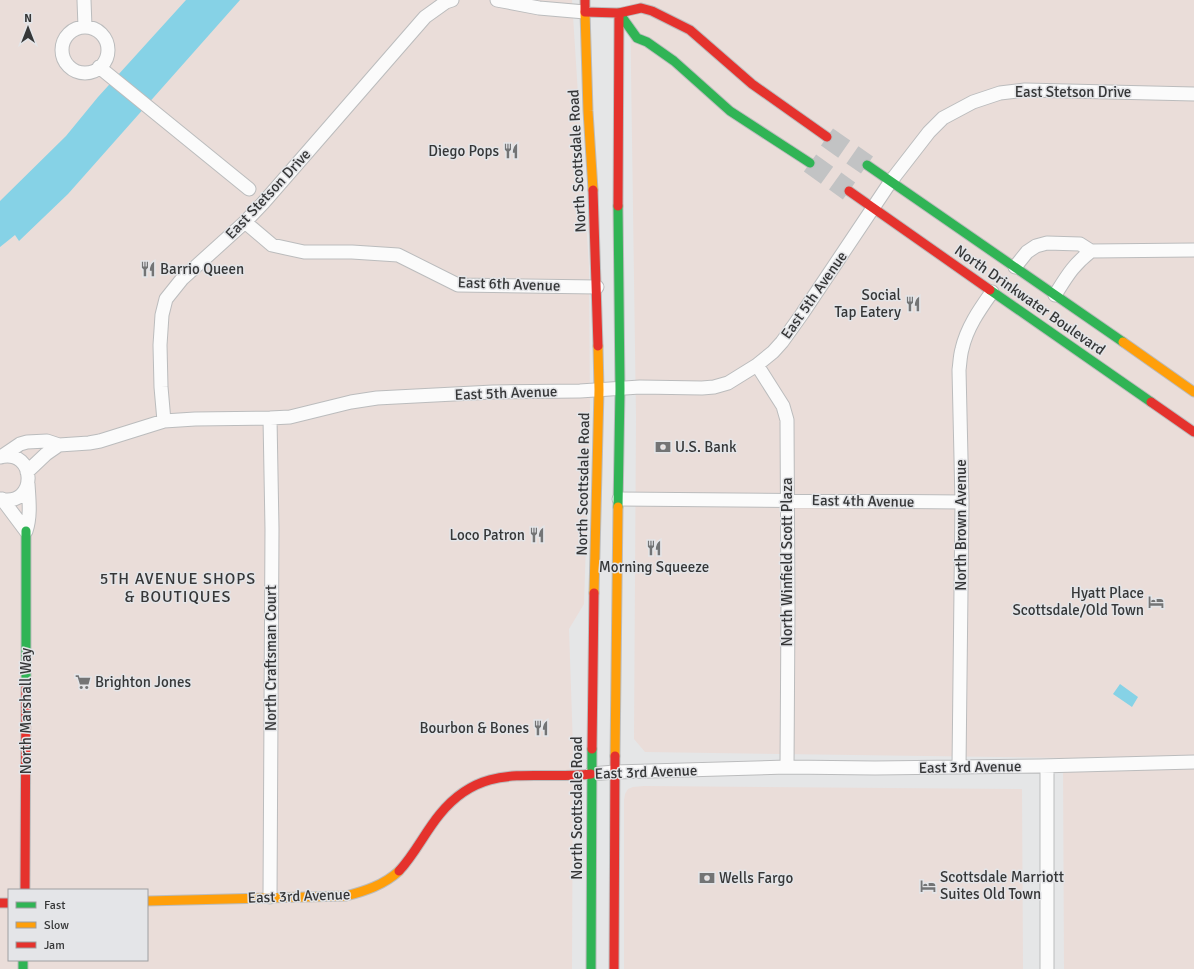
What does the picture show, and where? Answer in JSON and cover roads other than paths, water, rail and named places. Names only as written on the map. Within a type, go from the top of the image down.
[{"type":"main road","points":[[585,6],[620,10],[641,8],[652,11],[690,30],[752,84],[827,137]]},
{"type":"main road","name":"North Scottsdale Road","points":[[585,6],[586,72],[597,287],[599,390],[591,774],[591,969]]},
{"type":"main road","points":[[620,10],[637,38],[647,42],[674,60],[730,111],[810,163]]},
{"type":"main road","points":[[614,969],[620,389],[618,173],[620,10]]},
{"type":"main road","name":"North Drinkwater Boulevard","points":[[866,165],[958,229],[1015,266],[1194,392]]},
{"type":"main road","name":"North Drinkwater Boulevard","points":[[849,191],[1194,432]]},
{"type":"main road","name":"North Marshall Way","points":[[25,889],[26,531]]},
{"type":"main road","name":"East 3rd Avenue","points":[[148,901],[346,896],[361,893],[397,874],[408,861],[437,817],[462,793],[472,786],[485,781],[504,777],[569,776],[591,774]]},
{"type":"street","points":[[84,0],[85,26]]},
{"type":"street","name":"East Stetson Drive","points":[[164,421],[160,345],[162,315],[166,300],[182,279],[245,222],[267,199],[425,17],[446,2],[452,0]]},
{"type":"street","points":[[497,0],[539,8],[585,6]]},
{"type":"street","points":[[104,71],[104,62],[108,48],[102,35],[97,30],[85,26],[70,32],[62,45],[64,60],[68,66],[81,72],[104,71],[249,190]]},
{"type":"street","name":"East Stetson Drive","points":[[891,181],[929,132],[943,118],[973,102],[1000,92],[1025,90],[1194,94]]},
{"type":"street","points":[[873,208],[891,181]]},
{"type":"street","name":"East 5th Avenue","points":[[1,457],[20,444],[27,442],[47,441],[59,445],[100,441],[164,421],[290,417],[351,402],[377,398],[493,392],[714,387],[728,383],[757,366],[773,352],[798,320],[873,208]]},
{"type":"street","name":"East 6th Avenue","points":[[245,222],[272,245],[304,252],[352,252],[398,255],[458,286],[597,287]]},
{"type":"street","points":[[1015,266],[1027,252],[1036,246],[1047,243],[1080,244],[1091,251],[1194,250]]},
{"type":"street","points":[[1055,295],[1072,269],[1091,251]]},
{"type":"street","name":"North Brown Avenue","points":[[959,767],[962,502],[959,370],[962,349],[969,328],[992,292]]},
{"type":"street","name":"North Winfield Scott Plaza","points":[[757,366],[783,406],[787,420],[787,767]]},
{"type":"street","name":"North Craftsman Court","points":[[270,418],[272,537],[270,897]]},
{"type":"street","points":[[1,499],[10,499],[18,496],[25,490],[28,478],[46,454],[59,445]]},
{"type":"street","points":[[1,457],[10,456],[18,460],[24,465],[28,478]]},
{"type":"street","name":"North Marshall Way","points":[[26,531],[29,523],[30,506],[28,478]]},
{"type":"street","points":[[1,499],[26,531]]},
{"type":"street","name":"East 4th Avenue","points":[[619,499],[962,502]]},
{"type":"street","name":"East 3rd Avenue","points":[[591,774],[787,767],[875,768],[1047,766],[1194,762]]},
{"type":"street","points":[[1047,766],[1047,969]]},
{"type":"water","points":[[186,0],[240,0],[68,194],[19,241],[15,235],[0,247],[0,201],[66,136],[98,97]]},
{"type":"water","points":[[1120,684],[1138,697],[1132,707],[1113,694]]},
{"type":"tunnel","points":[[827,137],[867,165]]},
{"type":"tunnel","points":[[810,163],[849,191]]},
{"type":"place","name":"Diego Pops","points":[[511,151]]},
{"type":"place","name":"Barrio Queen","points":[[148,269]]},
{"type":"place","name":"Social Tap Eatery","points":[[913,304]]},
{"type":"place","name":"U.S. Bank","points":[[663,447]]},
{"type":"place","name":"Loco Patron","points":[[537,535]]},
{"type":"place","name":"Morning Squeeze","points":[[654,548]]},
{"type":"place","name":"Hyatt Place Scottsdale/Old Town","points":[[1156,602]]},
{"type":"place","name":"Brighton Jones","points":[[83,682]]},
{"type":"place","name":"Bourbon & Bones","points":[[541,728]]},
{"type":"place","name":"Wells Fargo","points":[[707,878]]},
{"type":"place","name":"Scottsdale Marriott Suites Old Town","points":[[928,886]]},
{"type":"district","name":"5TH AVENUE SHOPS & BOUTIQUES","points":[[178,588]]}]
